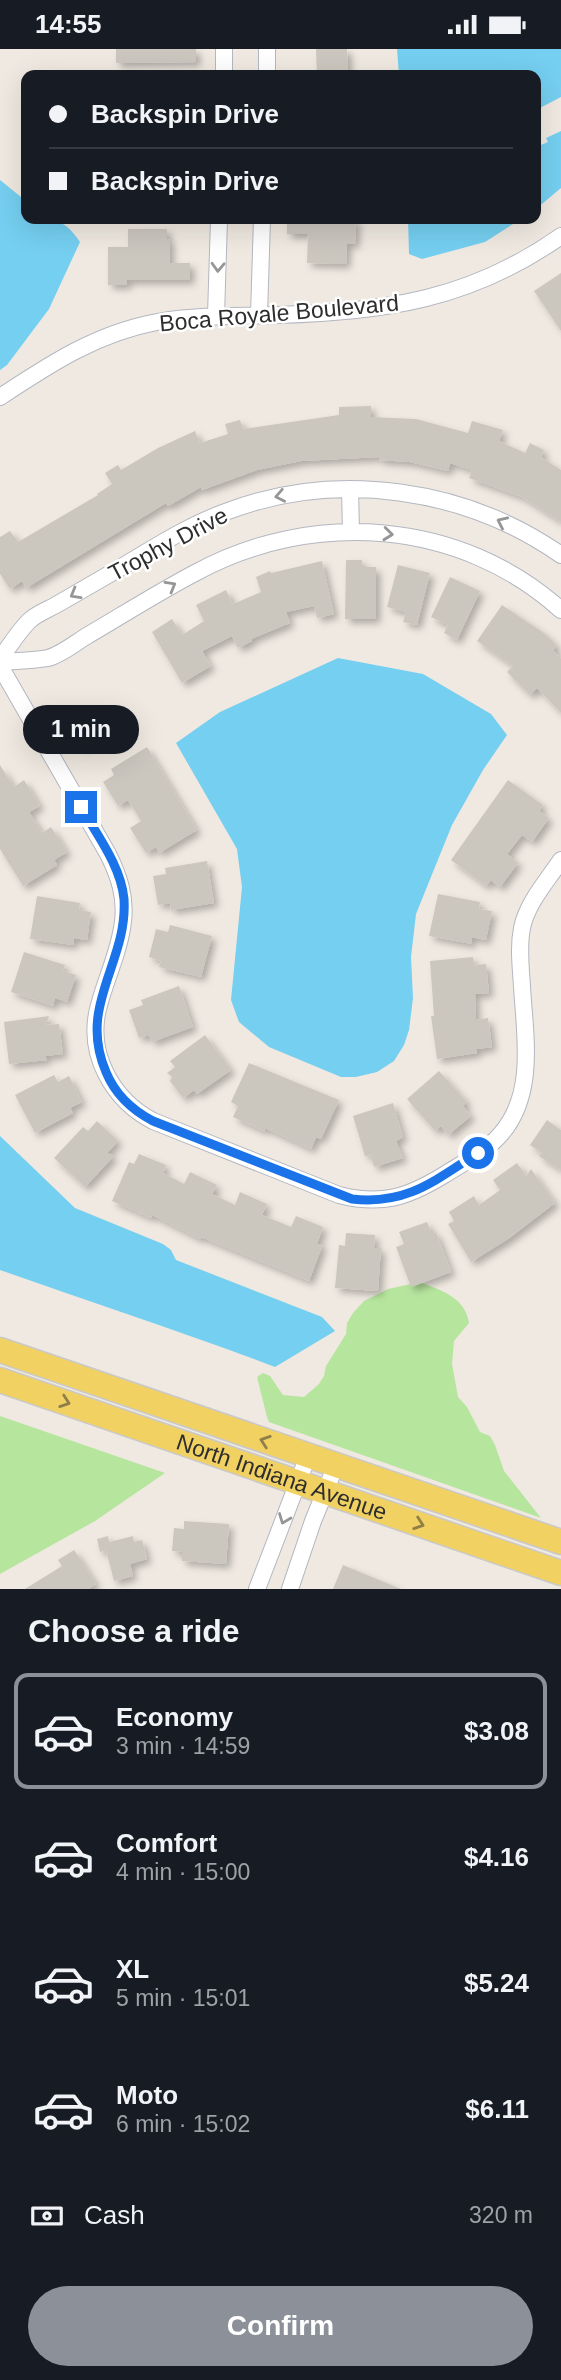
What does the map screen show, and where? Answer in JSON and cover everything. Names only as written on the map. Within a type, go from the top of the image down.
[{"type":"main road","name":"North Indiana Avenue","points":[[0,1350],[561,1542]]},
{"type":"main road","name":"North Indiana Avenue","points":[[0,1380],[561,1573]]},
{"type":"street","points":[[224,49],[224,70]]},
{"type":"street","points":[[267,49],[267,70]]},
{"type":"street","points":[[216,316],[219,224]]},
{"type":"street","points":[[259,315],[262,224]]},
{"type":"street","name":"Boca Royale Boulevard","points":[[0,397],[63,356],[104,338],[155,322],[216,316],[367,310],[423,300],[499,274],[561,236]]},
{"type":"street","points":[[349,489],[351,531]]},
{"type":"street","name":"Trophy Drive","points":[[0,662],[29,620],[189,527],[267,499],[305,492],[349,489],[402,493],[460,505],[523,532],[561,555]]},
{"type":"street","name":"Trophy Drive","points":[[0,662],[50,658],[192,574],[258,545],[306,534],[351,531],[405,536],[470,554],[515,575],[561,610]]},
{"type":"street","points":[[0,662],[108,854],[120,881],[124,900],[123,922],[96,1023],[98,1049],[108,1077],[130,1107],[153,1121],[339,1195],[370,1201],[413,1193],[478,1153],[501,1135],[508,1125],[520,1099],[525,1075],[520,955],[522,929],[530,906],[561,860]]},
{"type":"street","points":[[257,1589],[308,1455]]},
{"type":"street","points":[[290,1589],[336,1465]]},
{"type":"green space","points":[[420,1282],[451,1296],[467,1314],[469,1323],[454,1341],[452,1364],[458,1397],[467,1407],[480,1432],[490,1436],[504,1471],[541,1518],[269,1422],[257,1377],[263,1373],[270,1376],[283,1395],[304,1397],[324,1376],[326,1366],[346,1334],[347,1323],[364,1301],[388,1289]]},
{"type":"green space","points":[[0,1416],[165,1473],[95,1521],[0,1574]]},
{"type":"water","points":[[397,49],[561,49],[561,97],[541,107],[541,70],[399,70]]},
{"type":"water","points":[[561,131],[561,188],[541,205],[541,145],[548,142],[546,138]]},
{"type":"water","points":[[0,180],[21,197],[21,224],[63,224],[80,242],[49,309],[7,365],[0,370]]},
{"type":"water","points":[[408,224],[513,224],[485,242],[422,259],[409,254]]},
{"type":"water","points":[[338,658],[423,674],[491,714],[507,735],[483,770],[452,825],[416,914],[411,957],[413,998],[404,1045],[394,1061],[377,1072],[356,1077],[341,1077],[269,1047],[239,1022],[231,1000],[242,887],[237,849],[176,743],[220,712]]},
{"type":"water","points":[[0,1136],[75,1208],[163,1244],[171,1250],[176,1260],[322,1317],[335,1331],[275,1367],[0,1270]]},
{"type":"building","points":[[116,49],[196,49],[196,62],[116,63]]},
{"type":"building","points":[[316,49],[347,49],[348,70],[317,70]]},
{"type":"building","points":[[287,224],[356,224],[355,244],[347,243],[346,264],[307,263],[308,234],[287,234]]},
{"type":"building","points":[[128,229],[167,229],[170,263],[190,263],[190,280],[127,280],[127,285],[108,285],[108,247],[128,247]]},
{"type":"building","points":[[561,273],[561,331],[534,291]]},
{"type":"building","points":[[371,406],[371,417],[416,419],[468,433],[472,421],[503,430],[499,441],[525,453],[530,443],[544,450],[541,457],[561,470],[561,522],[522,497],[469,478],[472,470],[450,463],[448,471],[410,462],[379,460],[379,457],[301,461],[257,470],[202,490],[201,487],[168,506],[166,503],[26,588],[22,581],[10,589],[0,574],[0,537],[10,531],[18,542],[98,495],[112,484],[105,473],[118,465],[121,470],[158,448],[195,431],[200,443],[228,434],[225,424],[240,420],[243,429],[339,415],[339,407]]},
{"type":"building","points":[[346,560],[362,560],[362,567],[376,567],[376,619],[345,619]]},
{"type":"building","points":[[322,561],[334,614],[317,618],[314,606],[286,612],[290,623],[251,639],[252,641],[238,648],[232,636],[202,651],[211,666],[182,683],[152,632],[172,619],[182,635],[204,621],[196,605],[226,590],[233,604],[261,592],[256,577],[270,571],[271,573]]},
{"type":"building","points":[[398,565],[430,573],[417,625],[403,622],[406,612],[387,607]]},
{"type":"building","points":[[450,577],[480,591],[457,640],[444,633],[448,625],[431,617]]},
{"type":"building","points":[[502,605],[544,633],[557,646],[553,650],[561,658],[561,713],[537,688],[530,695],[507,672],[513,666],[477,641]]},
{"type":"building","points":[[78,709],[96,738],[81,747],[64,717]]},
{"type":"building","points":[[147,747],[197,830],[159,853],[156,847],[146,853],[130,828],[141,821],[128,800],[118,806],[103,782],[114,775],[111,769]]},
{"type":"building","points":[[0,765],[14,787],[24,780],[40,806],[29,812],[42,833],[51,827],[67,852],[54,860],[57,865],[23,886],[0,849]]},
{"type":"building","points":[[508,780],[543,805],[539,811],[549,818],[532,842],[522,835],[507,854],[518,863],[500,887],[491,880],[486,886],[451,860]]},
{"type":"building","points":[[207,861],[214,903],[171,910],[170,903],[158,905],[153,876],[166,874],[165,868]]},
{"type":"building","points":[[438,894],[480,902],[479,909],[492,911],[486,940],[471,937],[472,944],[429,936]]},
{"type":"building","points":[[37,896],[80,903],[79,910],[91,912],[87,940],[74,938],[73,945],[30,939]]},
{"type":"building","points":[[170,925],[212,936],[201,977],[159,967],[161,961],[149,957],[156,929],[168,932]]},
{"type":"building","points":[[24,952],[65,965],[63,971],[76,975],[67,1002],[55,998],[53,1006],[11,992]]},
{"type":"building","points":[[473,957],[474,965],[486,964],[489,993],[475,994],[476,1020],[488,1018],[492,1047],[477,1049],[477,1053],[437,1059],[431,1016],[434,1016],[430,961]]},
{"type":"building","points":[[179,986],[193,1027],[152,1042],[149,1035],[139,1038],[129,1010],[143,1005],[141,1000]]},
{"type":"building","points":[[49,1016],[46,1025],[59,1024],[63,1054],[45,1056],[47,1060],[9,1064],[4,1022]]},
{"type":"building","points":[[205,1035],[231,1070],[197,1094],[194,1090],[183,1098],[167,1073],[175,1067],[170,1061]]},
{"type":"building","points":[[249,1063],[339,1100],[321,1139],[316,1137],[311,1149],[233,1117],[238,1106],[231,1102]]},
{"type":"building","points":[[439,1071],[467,1102],[463,1106],[471,1116],[448,1135],[441,1126],[435,1131],[407,1099]]},
{"type":"building","points":[[54,1075],[58,1082],[69,1076],[82,1102],[70,1108],[73,1113],[35,1133],[15,1095]]},
{"type":"building","points":[[393,1103],[403,1137],[396,1141],[403,1158],[374,1167],[371,1155],[365,1156],[353,1116]]},
{"type":"building","points":[[547,1120],[561,1130],[561,1170],[539,1156],[542,1153],[530,1145]]},
{"type":"building","points":[[97,1121],[118,1141],[107,1153],[114,1156],[85,1187],[54,1158],[83,1127],[88,1131]]},
{"type":"building","points":[[139,1154],[166,1165],[163,1173],[184,1184],[190,1172],[217,1185],[212,1194],[235,1205],[240,1192],[267,1204],[262,1215],[291,1227],[296,1216],[323,1227],[317,1244],[323,1244],[309,1281],[112,1201],[129,1162],[134,1164]]},
{"type":"building","points":[[517,1163],[526,1176],[531,1169],[555,1203],[508,1239],[471,1262],[448,1224],[454,1221],[449,1212],[474,1196],[479,1205],[500,1190],[493,1180]]},
{"type":"building","points":[[427,1222],[432,1234],[436,1232],[451,1272],[411,1287],[396,1247],[404,1244],[399,1232]]},
{"type":"building","points":[[346,1233],[375,1235],[374,1248],[381,1248],[378,1291],[335,1288],[339,1245],[345,1246]]},
{"type":"building","points":[[184,1521],[229,1524],[226,1564],[182,1561],[182,1552],[172,1551],[174,1528],[184,1529]]},
{"type":"building","points":[[108,1536],[109,1542],[133,1536],[134,1542],[142,1540],[147,1559],[130,1564],[133,1576],[114,1581],[106,1550],[100,1552],[97,1539]]},
{"type":"building","points":[[74,1550],[96,1584],[88,1589],[25,1589],[62,1566],[58,1560]]},
{"type":"building","points":[[343,1565],[401,1589],[333,1589]]},
{"type":"route","points":[[81,807],[117,872],[124,900],[120,935],[97,1011],[96,1036],[108,1077],[130,1107],[153,1121],[352,1199],[386,1200],[413,1193],[478,1153]]}]
